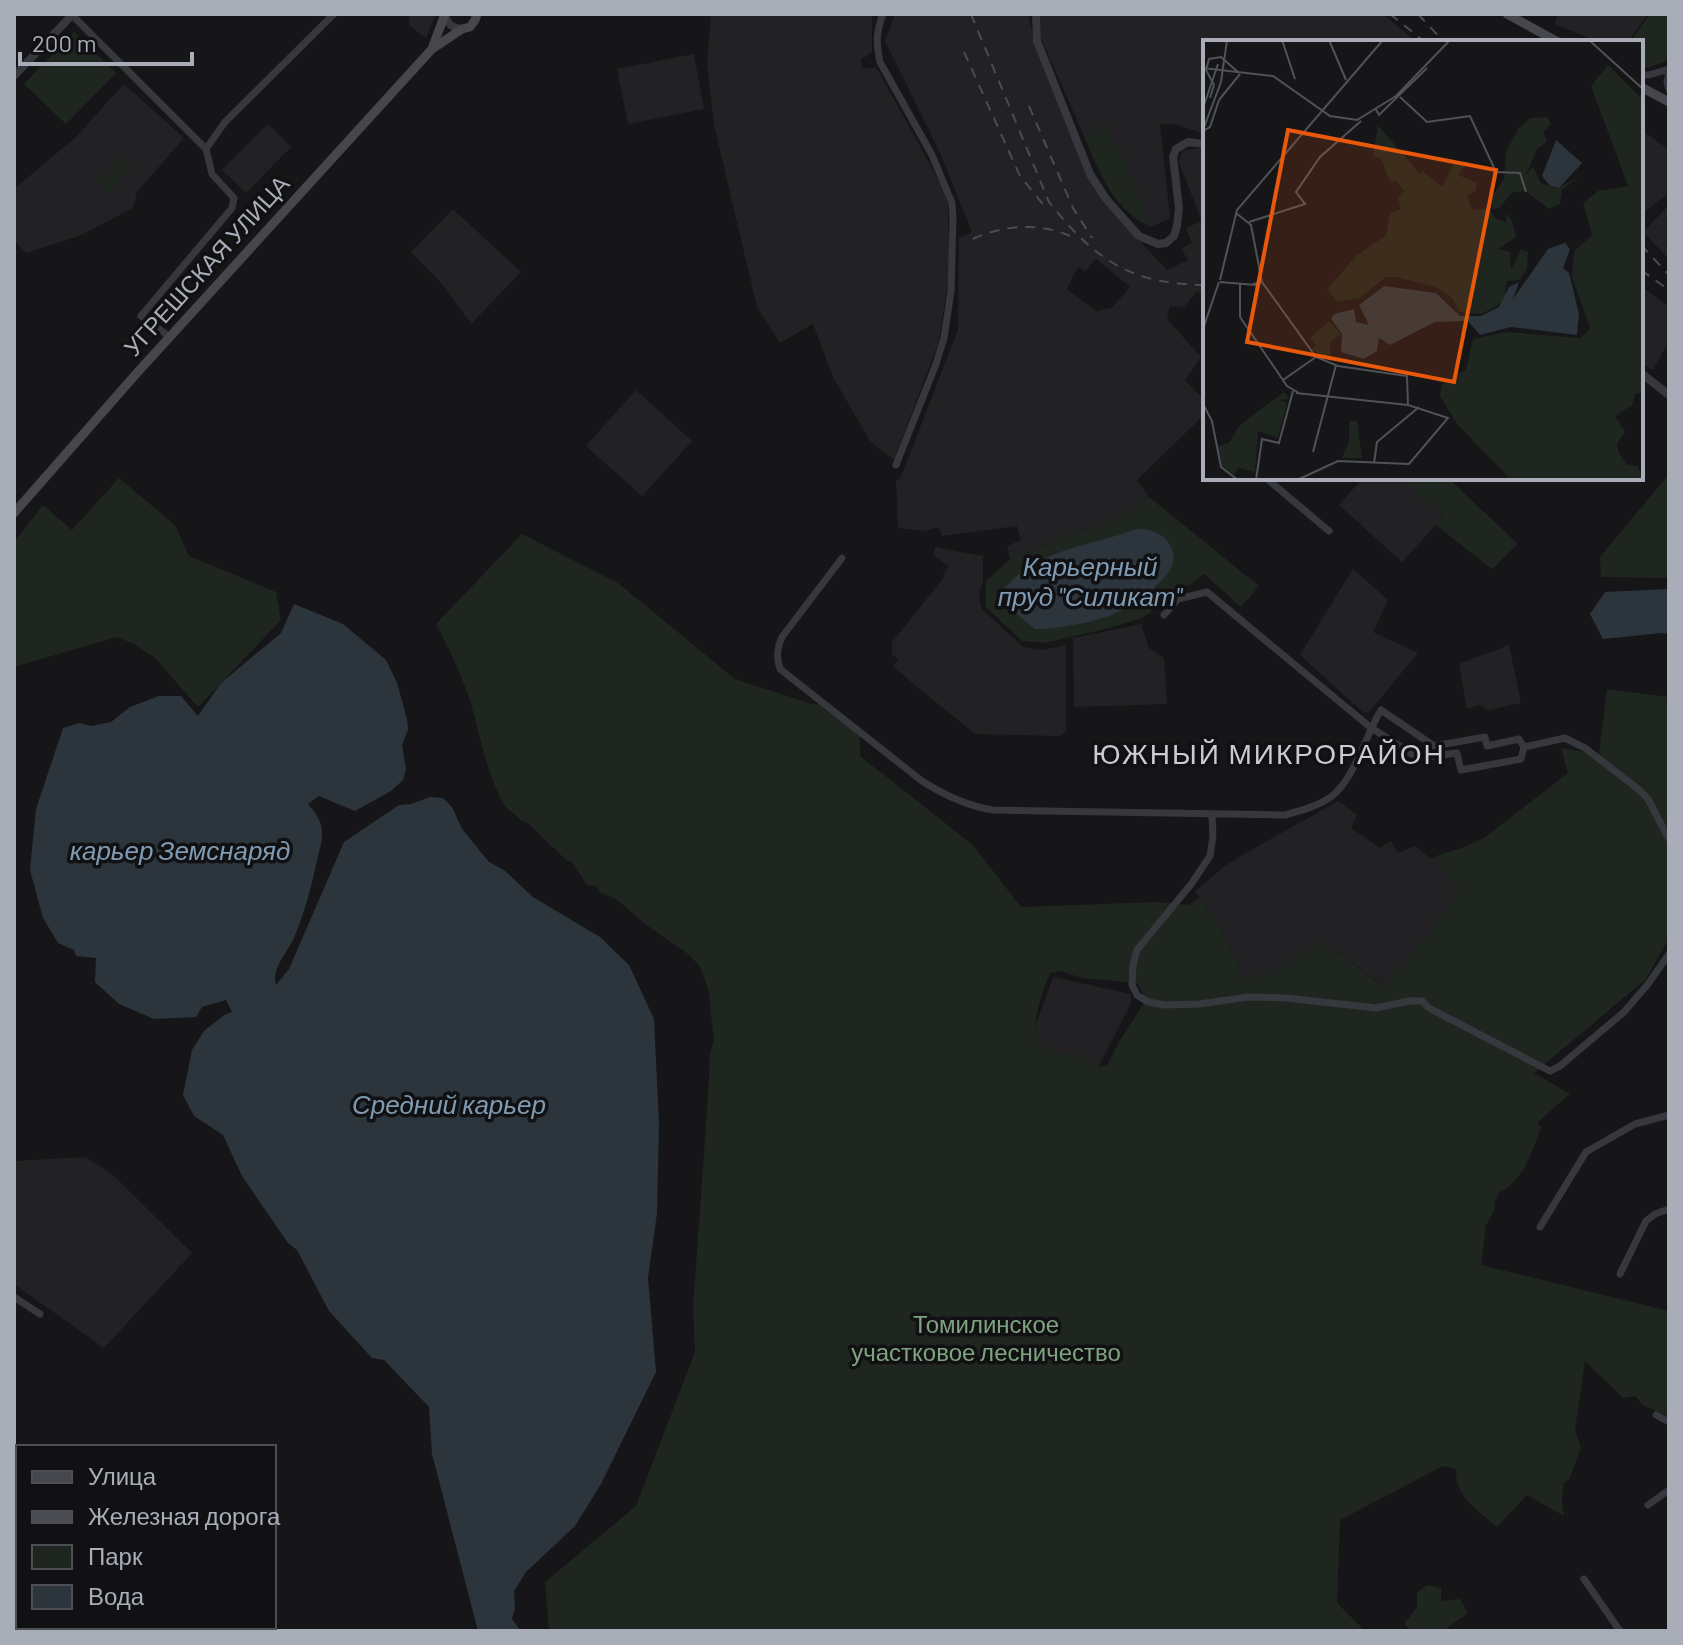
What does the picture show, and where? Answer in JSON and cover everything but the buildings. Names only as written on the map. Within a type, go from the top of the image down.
[{"type":"main road","name":"УГРЕШСКАЯ УЛИЦА","points":[[432,49],[445,14]]},
{"type":"main road","points":[[1507,14],[1554,40]]},
{"type":"main road","name":"УГРЕШСКАЯ УЛИЦА","points":[[14,513],[432,49],[470,27],[475,18]]},
{"type":"main road","points":[[1643,88],[1669,102]]},
{"type":"street","points":[[206,149],[225,122],[334,14]]},
{"type":"street","name":"УГРЕШСКАЯ УЛИЦА","points":[[445,14],[452,27],[462,29]]},
{"type":"street","points":[[475,18],[485,14]]},
{"type":"street","points":[[883,14],[876,31],[880,62],[932,155],[952,203],[953,218],[951,291],[944,338],[896,465]]},
{"type":"street","points":[[1036,14],[1037,41],[1090,174],[1106,199],[1139,236],[1163,245],[1174,236],[1179,208],[1173,157],[1176,149],[1188,142],[1203,144]]},
{"type":"street","points":[[14,76],[72,15],[206,149],[212,174],[234,198],[232,208],[141,316],[170,337]]},
{"type":"street","points":[[1643,75],[1669,71],[1669,90]]},
{"type":"street","points":[[1643,375],[1669,395]]},
{"type":"street","points":[[1268,480],[1329,531]]},
{"type":"street","points":[[842,558],[782,637],[777,648],[778,662],[783,672],[922,781],[969,805],[993,810],[1285,815],[1331,797],[1353,768],[1370,727],[1381,710],[1434,746],[1485,737],[1487,746],[1519,739],[1524,747],[1522,759],[1461,770],[1457,753],[1418,758],[1370,727],[1207,592],[1178,599],[1164,615]]},
{"type":"street","points":[[1524,747],[1565,738],[1585,748],[1648,799],[1669,839]]},
{"type":"street","points":[[1212,814],[1210,856],[1137,950],[1132,985],[1137,995],[1148,1002],[1199,1004],[1249,997],[1376,1008],[1422,1001],[1429,1008],[1550,1071],[1624,1012],[1669,954]]},
{"type":"street","points":[[1540,1227],[1586,1152],[1635,1124],[1669,1115]]},
{"type":"street","points":[[1620,1274],[1646,1221],[1669,1209]]},
{"type":"street","points":[[14,1297],[40,1314]]},
{"type":"street","points":[[1656,1415],[1669,1422]]},
{"type":"street","points":[[1648,1505],[1669,1490]]},
{"type":"street","points":[[1584,1579],[1620,1631]]},
{"type":"shaded area","points":[[409,14],[436,14],[426,38],[410,26]]},
{"type":"shaded area","points":[[711,14],[872,14],[872,52],[861,60],[863,69],[876,67],[941,184],[948,203],[949,273],[939,341],[894,460],[870,441],[833,377],[813,324],[780,343],[757,307],[714,125],[707,66]]},
{"type":"shaded area","points":[[895,14],[1028,14],[1035,44],[1104,203],[1167,270],[1188,260],[1181,248],[1192,243],[1186,228],[1202,221],[1179,163],[1183,150],[1203,148],[1203,296],[1197,291],[1184,307],[1170,306],[1167,319],[1201,357],[1185,380],[1203,399],[1203,416],[1137,480],[1149,497],[1124,515],[1010,559],[1007,546],[1021,540],[1017,526],[942,536],[939,527],[925,531],[898,528],[896,480],[900,479],[958,330],[959,238],[972,232],[940,153],[885,41]],"holes":[[[1096,259],[1130,287],[1112,308],[1096,311],[1067,289],[1079,267],[1085,272]]]},
{"type":"shaded area","points":[[1040,14],[1380,14],[1414,40],[1203,40],[1203,133],[1174,124],[1160,124],[1170,218],[1151,227],[1119,145],[1114,146],[1106,126],[1084,136],[1041,38]]},
{"type":"shaded area","points":[[1558,14],[1647,14],[1629,40],[1594,40],[1555,24]]},
{"type":"shaded area","points":[[694,54],[704,109],[628,124],[617,69]]},
{"type":"shaded area","points":[[124,84],[184,138],[137,192],[133,208],[79,236],[26,253],[14,240],[14,189],[75,138]]},
{"type":"shaded area","points":[[268,124],[291,147],[246,193],[222,170]]},
{"type":"shaded area","points":[[1643,130],[1669,150],[1669,192],[1643,213]]},
{"type":"shaded area","points":[[1669,205],[1669,259],[1643,232]]},
{"type":"shaded area","points":[[453,209],[521,272],[471,324],[443,285],[411,252]]},
{"type":"shaded area","points":[[1643,288],[1669,307],[1669,341],[1653,370],[1643,364]]},
{"type":"shaded area","points":[[636,390],[692,441],[642,496],[586,446]]},
{"type":"shaded area","points":[[1361,480],[1404,480],[1444,516],[1402,562],[1339,505]]},
{"type":"shaded area","points":[[935,547],[983,556],[983,583],[979,597],[982,609],[1023,647],[1043,650],[1066,645],[1066,732],[1060,736],[975,734],[893,667],[898,659],[892,654],[892,642],[945,576],[943,574],[949,566],[934,556]]},
{"type":"shaded area","points":[[1353,569],[1388,600],[1373,632],[1418,653],[1369,712],[1364,713],[1300,655]]},
{"type":"shaded area","points":[[1141,624],[1149,648],[1164,658],[1167,704],[1074,707],[1073,638]]},
{"type":"shaded area","points":[[1509,645],[1521,703],[1488,710],[1479,705],[1467,709],[1459,664]]},
{"type":"shaded area","points":[[1338,801],[1357,815],[1351,828],[1380,848],[1391,841],[1398,853],[1415,846],[1431,859],[1436,856],[1460,889],[1416,951],[1384,986],[1323,941],[1268,975],[1244,977],[1217,921],[1195,892],[1239,857]]},
{"type":"shaded area","points":[[1053,977],[1131,994],[1131,1003],[1091,1082],[1023,1061]]},
{"type":"shaded area","points":[[85,1157],[112,1174],[192,1253],[104,1348],[14,1284],[14,1161]]},
{"type":"green space","points":[[1650,14],[1669,14],[1669,60],[1643,69],[1643,40],[1631,40]]},
{"type":"green space","points":[[74,32],[116,73],[66,124],[24,84]]},
{"type":"green space","points":[[1106,126],[1114,145],[1119,144],[1151,227],[1138,220],[1117,200],[1095,163],[1084,136]]},
{"type":"green space","points":[[123,156],[134,167],[109,192],[98,181]]},
{"type":"green space","points":[[1669,474],[1669,578],[1601,577],[1600,557]]},
{"type":"green space","points":[[119,478],[175,525],[189,556],[276,592],[281,620],[198,707],[155,658],[117,637],[14,667],[14,542],[43,505],[72,530]]},
{"type":"green space","points":[[1404,480],[1450,480],[1518,544],[1492,569],[1436,525],[1444,516]]},
{"type":"green space","points":[[1149,497],[1259,586],[1241,607],[1204,574],[1142,618],[1044,643],[1022,641],[986,607],[986,581],[1010,559],[1124,515]]},
{"type":"green space","name":"Томилинское участковое лесничество","points":[[522,534],[618,583],[735,679],[820,704],[860,734],[860,756],[973,845],[1021,907],[1157,902],[1189,905],[1199,898],[1217,921],[1244,977],[1268,975],[1323,941],[1383,986],[1416,951],[1459,889],[1436,856],[1484,838],[1568,773],[1561,748],[1599,754],[1607,689],[1669,697],[1669,938],[1646,979],[1534,1073],[1570,1094],[1537,1123],[1541,1127],[1526,1164],[1515,1181],[1500,1191],[1486,1226],[1481,1265],[1669,1311],[1669,1417],[1643,1405],[1635,1396],[1623,1398],[1585,1361],[1575,1430],[1581,1448],[1570,1478],[1564,1483],[1564,1516],[1527,1495],[1497,1527],[1463,1495],[1456,1469],[1443,1466],[1340,1520],[1337,1603],[1365,1631],[549,1631],[545,1582],[636,1506],[695,1352],[693,1308],[710,1053],[714,1040],[708,989],[700,966],[620,902],[601,893],[596,886],[587,885],[572,862],[503,803],[487,764],[464,683],[436,624]],"holes":[[[1060,971],[1082,978],[1137,983],[1145,997],[1107,1065],[1095,1068],[1083,1057],[1050,1051],[1035,1042],[1036,1016],[1050,973]]]},
{"type":"green space","points":[[1428,1585],[1441,1588],[1441,1601],[1460,1599],[1468,1613],[1447,1628],[1460,1631],[1411,1631],[1404,1624],[1417,1607],[1417,1592]]},
{"type":"water","name":"Карьерный пруд \"Силикат\"","points":[[1138,529],[1164,537],[1173,551],[1173,561],[1159,583],[1120,611],[1092,621],[1035,629],[1001,601],[1000,595],[1010,582],[1034,564],[1063,551]]},
{"type":"water","points":[[1669,589],[1669,634],[1603,639],[1590,614],[1605,592]]},
{"type":"water","name":"Средний карьер","points":[[294,604],[343,624],[386,660],[397,683],[408,730],[402,745],[406,769],[403,780],[391,791],[355,811],[319,796],[308,804],[320,823],[322,840],[305,909],[293,940],[277,967],[276,985],[289,969],[344,842],[399,805],[430,797],[443,798],[452,807],[462,829],[489,862],[504,870],[533,897],[600,937],[629,965],[654,1019],[659,1124],[657,1213],[648,1278],[656,1372],[601,1484],[575,1526],[526,1572],[514,1591],[512,1619],[521,1631],[478,1631],[432,1454],[429,1407],[384,1360],[372,1358],[329,1311],[297,1250],[288,1243],[242,1176],[223,1135],[194,1116],[183,1095],[192,1050],[204,1031],[232,1012],[226,1000],[202,1007],[196,1017],[154,1019],[119,1004],[95,982],[96,958],[76,956],[74,950],[58,943],[43,918],[30,870],[36,809],[63,728],[79,723],[91,726],[111,722],[130,707],[159,696],[181,696],[198,716],[221,683],[281,633]]},
{"type":"railway","points":[[971,14],[1049,202],[1066,222],[1099,253],[1135,274],[1179,284],[1203,285]]},
{"type":"railway","points":[[1390,14],[1422,40]]},
{"type":"railway","points":[[1418,14],[1442,40]]},
{"type":"railway","points":[[964,52],[1020,176],[1046,208]]},
{"type":"railway","points":[[1029,106],[1073,208],[1092,238]]},
{"type":"railway","points":[[973,239],[998,230],[1025,227],[1051,230],[1076,239]]},
{"type":"railway","points":[[1643,247],[1669,275]]},
{"type":"railway","points":[[1643,271],[1669,290]]},
{"type":"district","name":"ЮЖНЫЙ МИКРОРАЙОН","points":[[1269,754]]},
{"type":"water label","name":"карьер Земснаряд","points":[[180,851]]}]
